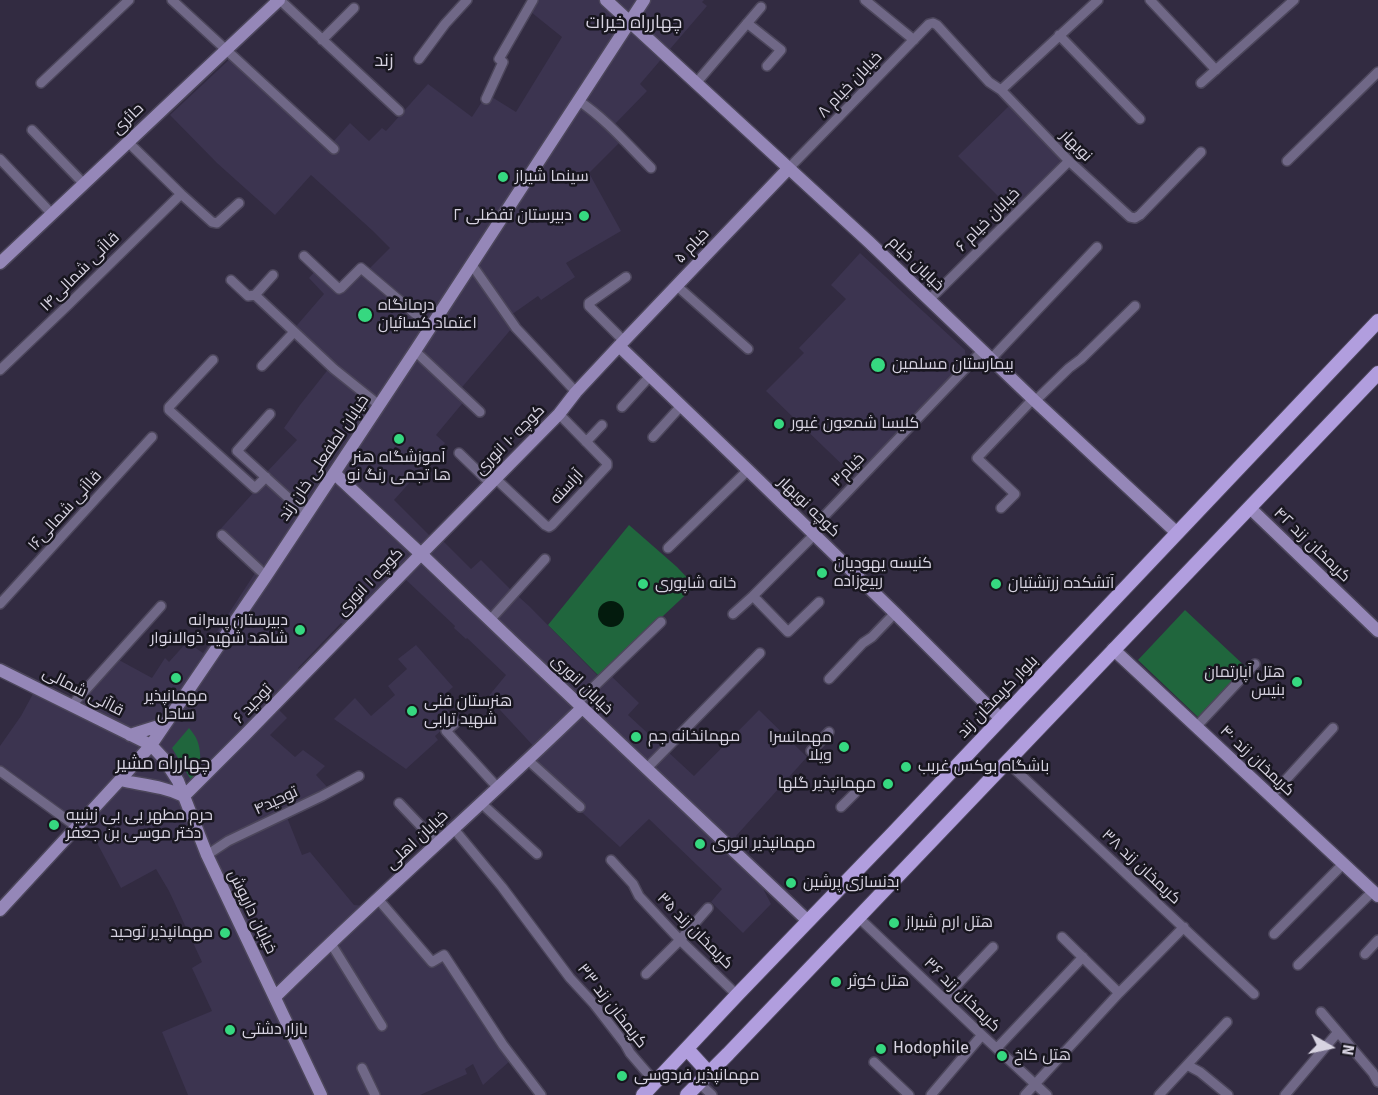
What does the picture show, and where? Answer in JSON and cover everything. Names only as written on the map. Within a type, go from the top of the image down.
[{"type":"main road","name":"بلوار کریمخان زند","points":[[643,1095],[1378,321]]},
{"type":"main road","points":[[687,1095],[1378,373]]},
{"type":"main road","points":[[687,1049],[704,1078]]},
{"type":"street","points":[[41,84],[129,0]]},
{"type":"street","points":[[279,0],[399,111]]},
{"type":"street","name":"حائری","points":[[0,263],[279,0]]},
{"type":"street","points":[[419,60],[445,24],[467,0]]},
{"type":"street","points":[[486,99],[503,62],[499,59],[533,0]]},
{"type":"street","name":"خیابان خیام","points":[[606,0],[697,82],[1177,533]]},
{"type":"street","name":"خیابان لطفعلی خان زند","points":[[0,910],[151,745],[334,474],[644,0]]},
{"type":"street","points":[[866,0],[914,40]]},
{"type":"street","points":[[1001,90],[1098,0]]},
{"type":"street","points":[[1150,0],[1216,70]]},
{"type":"street","points":[[1200,83],[1294,0]]},
{"type":"street","points":[[177,2],[334,148]]},
{"type":"street","points":[[697,82],[760,7]]},
{"type":"street","points":[[322,40],[354,8]]},
{"type":"street","points":[[747,23],[781,50],[767,66]]},
{"type":"street","name":"خیابان خیام ۸","points":[[788,169],[929,24],[933,23]]},
{"type":"street","name":"نوبهار","points":[[933,23],[1069,161],[1130,217],[1135,218],[1140,215],[1201,152]]},
{"type":"street","points":[[1059,35],[1140,120]]},
{"type":"street","points":[[1287,161],[1378,72]]},
{"type":"street","points":[[579,100],[651,168]]},
{"type":"street","points":[[32,130],[84,184]]},
{"type":"street","points":[[128,142],[214,223],[217,223],[239,203]]},
{"type":"street","points":[[0,159],[52,214]]},
{"type":"street","name":"خیابان خیام ۶","points":[[929,300],[1069,161]]},
{"type":"street","name":"۵ خیام","points":[[621,344],[788,169]]},
{"type":"street","name":"قاآنی شمالی۱۴","points":[[0,370],[181,194]]},
{"type":"street","name":"خیام۳","points":[[733,614],[986,355],[1097,247]]},
{"type":"street","points":[[304,256],[339,289],[362,268],[431,327]]},
{"type":"street","points":[[472,265],[516,327],[576,392]]},
{"type":"street","points":[[255,296],[273,275]]},
{"type":"street","points":[[621,344],[589,306],[589,303],[626,277]]},
{"type":"street","points":[[231,280],[248,296],[255,296],[334,369],[379,405]]},
{"type":"street","points":[[677,286],[748,350]]},
{"type":"street","points":[[1001,508],[1015,494],[977,458],[1034,400],[1081,359],[1135,306]]},
{"type":"street","points":[[262,366],[294,332]]},
{"type":"street","name":"کوچه ۱۰ انوری","points":[[421,554],[559,414],[576,392],[621,344]]},
{"type":"street","name":"کوچه نوبهار","points":[[621,344],[650,376],[1000,718]]},
{"type":"street","points":[[415,351],[480,412]]},
{"type":"street","points":[[213,360],[169,407],[169,410],[255,488],[266,477]]},
{"type":"street","points":[[621,407],[650,376]]},
{"type":"street","points":[[652,437],[681,406]]},
{"type":"street","points":[[270,414],[237,451],[306,514]]},
{"type":"street","name":"آراسته","points":[[492,481],[549,527],[560,517],[607,466],[607,463],[559,414]]},
{"type":"street","points":[[586,442],[602,425]]},
{"type":"street","name":"قاآنی شمالی۱۶","points":[[0,604],[152,437]]},
{"type":"street","points":[[459,453],[492,481]]},
{"type":"street","points":[[668,548],[748,470]]},
{"type":"street","name":"خیابان انوری","points":[[334,474],[808,921]]},
{"type":"street","name":"کریمخان زند ۴۲","points":[[1250,508],[1378,630]]},
{"type":"street","points":[[222,535],[266,576]]},
{"type":"street","name":"کوچه ۱ انوری","points":[[344,633],[421,554]]},
{"type":"street","points":[[490,620],[545,559]]},
{"type":"street","points":[[753,596],[788,632],[819,602]]},
{"type":"street","points":[[72,705],[161,606]]},
{"type":"street","points":[[830,679],[863,642],[872,637],[894,613]]},
{"type":"street","points":[[579,706],[662,622]]},
{"type":"street","name":"۶ توحید","points":[[184,796],[344,633]]},
{"type":"street","name":"کریمخان زند ۴۰","points":[[1113,650],[1375,893]]},
{"type":"street","points":[[646,769],[760,653]]},
{"type":"street","points":[[1196,727],[1255,664]]},
{"type":"street","name":"قاآنی شمالی","points":[[0,670],[151,745]]},
{"type":"street","name":"خیابان اهلی","points":[[275,997],[330,942],[528,760],[579,706]]},
{"type":"street","points":[[455,723],[446,731],[498,788]]},
{"type":"street","points":[[130,735],[165,724]]},
{"type":"street","points":[[1271,796],[1333,728]]},
{"type":"street","points":[[811,751],[829,732]]},
{"type":"street","name":"خیابان داریوش","points":[[151,745],[164,759],[178,781],[207,855],[321,1095]]},
{"type":"street","points":[[528,760],[580,807]]},
{"type":"street","name":"کریمخان زند ۳۸","points":[[1007,762],[1254,994]]},
{"type":"street","points":[[0,771],[76,827]]},
{"type":"street","name":"توحید۴","points":[[207,855],[228,841],[359,776]]},
{"type":"street","points":[[120,780],[164,788],[184,796]]},
{"type":"street","points":[[841,807],[855,793]]},
{"type":"street","points":[[399,803],[438,843]]},
{"type":"street","points":[[481,803],[537,854]]},
{"type":"street","name":"کریمخان زند ۳۳","points":[[454,829],[502,887],[570,978],[594,1004],[630,1053],[655,1082]]},
{"type":"street","name":"کریمخان زند ۳۵","points":[[611,860],[633,884],[639,896],[680,940],[737,995]]},
{"type":"street","points":[[1274,934],[1344,863]]},
{"type":"street","points":[[1298,965],[1375,893]]},
{"type":"street","points":[[378,899],[432,962],[444,955],[503,1045],[541,1095]]},
{"type":"street","points":[[646,974],[708,908]]},
{"type":"street","name":"کریمخان زند ۳۶","points":[[858,917],[1047,1095]]},
{"type":"street","points":[[1025,1095],[1119,993],[1184,927]]},
{"type":"street","points":[[1062,937],[1119,993]]},
{"type":"street","points":[[1365,954],[1378,940]]},
{"type":"street","points":[[330,942],[382,1026]]},
{"type":"street","points":[[945,999],[993,947]]},
{"type":"street","points":[[997,1048],[1083,957]]},
{"type":"street","points":[[1321,1012],[1373,1073],[1378,1082]]},
{"type":"street","points":[[1159,1095],[1227,1022]]},
{"type":"street","points":[[1286,1095],[1338,1032]]},
{"type":"street","points":[[931,1095],[982,1035]]},
{"type":"street","points":[[874,1062],[909,1095]]},
{"type":"street","points":[[1187,1065],[1200,1072],[1228,1095]]},
{"type":"street","points":[[362,1068],[375,1095]]},
{"type":"street","points":[[704,1078],[712,1095]]},
{"type":"shaded area","points":[[531,0],[704,0],[702,2],[707,6],[640,84],[647,91],[614,125],[621,141],[589,173],[621,231],[566,263],[575,277],[541,300],[538,296],[511,315],[512,328],[458,392],[466,399],[436,435],[445,443],[394,500],[429,535],[444,542],[471,569],[481,560],[598,676],[605,670],[639,703],[628,715],[694,776],[759,710],[807,757],[736,836],[771,904],[743,933],[711,902],[722,889],[649,819],[620,847],[528,763],[539,752],[488,697],[506,675],[404,578],[347,627],[341,623],[298,668],[305,677],[279,710],[287,718],[270,735],[295,757],[303,750],[325,766],[316,775],[328,788],[286,815],[302,855],[310,852],[354,905],[383,907],[429,961],[443,952],[511,1060],[483,1085],[473,1064],[465,1069],[467,1074],[420,1095],[188,1095],[162,1032],[212,1011],[192,968],[202,962],[169,891],[156,869],[121,888],[95,839],[0,768],[0,746],[34,692],[67,709],[119,660],[152,678],[165,658],[169,662],[187,642],[203,653],[257,570],[216,534],[254,492],[265,474],[297,440],[284,428],[330,367],[292,331],[324,294],[309,278],[317,269],[339,289],[361,266],[368,270],[390,248],[311,175],[275,215],[217,163],[170,115],[232,57],[330,152],[333,142],[350,123],[369,141],[382,128],[386,131],[428,84],[472,117],[487,94],[516,112],[562,37],[526,8]]},
{"type":"shaded area","points":[[1010,105],[1060,159],[1060,163],[1012,210],[958,156]]},
{"type":"shaded area","name":"بیمارستان مسلمین","points":[[860,253],[965,350],[966,362],[856,478],[766,391],[804,353],[799,348],[846,299],[831,285]]},
{"type":"shaded area","points":[[611,601],[620,605],[624,614],[620,623],[611,627],[602,623],[598,614],[602,605]]},
{"type":"shaded area","name":"هنرستان فنی شهید ترابی","points":[[416,645],[453,687],[438,700],[455,718],[435,736],[438,740],[406,769],[334,719],[355,698],[371,716],[395,695],[388,686],[407,669],[398,659]]},
{"type":"green space","points":[[629,525],[695,586],[599,676],[548,625]]},
{"type":"green space","points":[[1185,610],[1247,668],[1199,718],[1138,660]]},
{"type":"green space","points":[[189,728],[200,750],[199,767],[195,777],[191,780],[172,748]]},
{"type":"place","name":"سینما شیراز","points":[[503,177]]},
{"type":"place","name":"دبیرستان تفضلی ۲","points":[[584,216]]},
{"type":"place","name":"درمانگاه اعتماد کسائیان","points":[[365,315]]},
{"type":"place","name":"بیمارستان مسلمین","points":[[878,365]]},
{"type":"place","name":"کلیسا شمعون غیور","points":[[779,424]]},
{"type":"place","name":"آموزشگاه هنر ها تجمی رنگ نو","points":[[399,439]]},
{"type":"place","name":"کنیسه یهودیان ربیع‌زاده","points":[[822,573]]},
{"type":"place","name":"خانه شاپوری","points":[[643,584]]},
{"type":"place","name":"آتشکده زرتشتیان","points":[[996,584]]},
{"type":"place","name":"دبیرستان پسرانه شاهد شهید ذوالانوار","points":[[300,630]]},
{"type":"place","name":"مهمانپذیر ساحل","points":[[176,678]]},
{"type":"place","name":"هتل آپارتمان بنیس","points":[[1297,682]]},
{"type":"place","name":"هنرستان فنی شهید ترابی","points":[[412,711]]},
{"type":"place","name":"مهمانخانه جم","points":[[636,737]]},
{"type":"place","name":"مهمانسرا ویلا","points":[[844,747]]},
{"type":"place","name":"باشگاه بوکس غریب","points":[[906,767]]},
{"type":"place","name":"مهمانپذیر گلها","points":[[888,784]]},
{"type":"place","name":"حرم مطهر بی بی زینبیه دختر موسی بن جعفر","points":[[54,825]]},
{"type":"place","name":"مهمانپذیر انوری","points":[[700,844]]},
{"type":"place","name":"بدنسازی پرشین","points":[[791,883]]},
{"type":"place","name":"هتل ارم شیراز","points":[[894,923]]},
{"type":"place","name":"مهمانپذیر توحید","points":[[225,933]]},
{"type":"place","name":"هتل کوثر","points":[[836,982]]},
{"type":"place","name":"بازار دشتی","points":[[230,1030]]},
{"type":"place","name":"Hodophile","points":[[881,1049]]},
{"type":"place","name":"هتل کاخ","points":[[1002,1056]]},
{"type":"place","name":"مهمانپذیر فردوسی","points":[[622,1076]]},
{"type":"district","name":"چهارراه خیرات","points":[[634,23]]},
{"type":"district","name":"زند","points":[[384,61]]},
{"type":"district","name":"چهارراه مشیر","points":[[163,764]]}]
